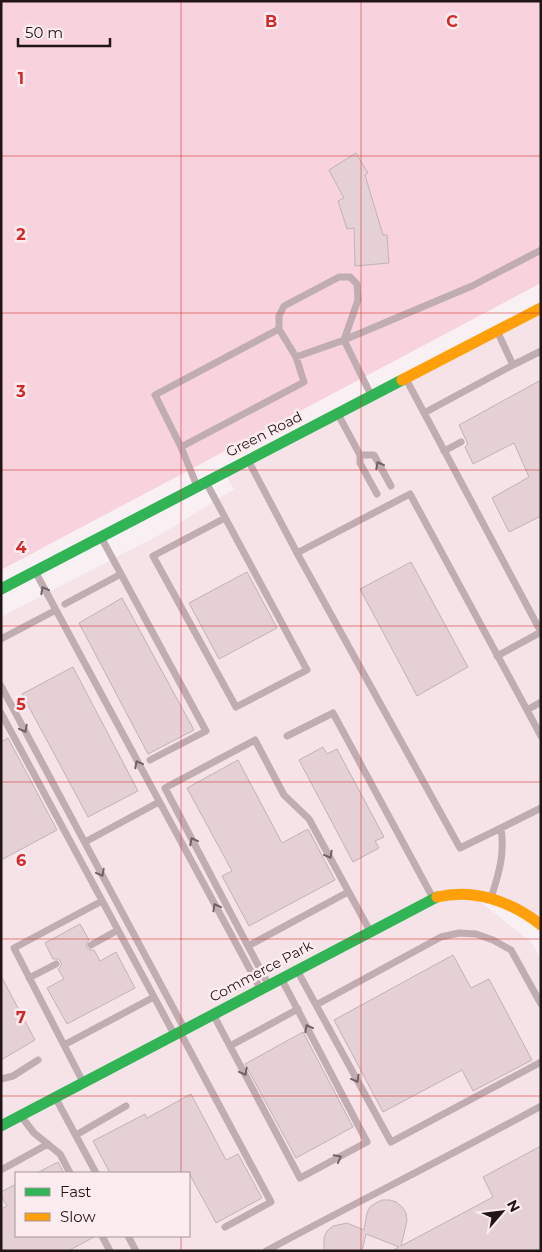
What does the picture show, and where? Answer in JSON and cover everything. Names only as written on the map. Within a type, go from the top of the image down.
[{"type":"main road","name":"Green Road","points":[[1,589],[541,308]]},
{"type":"main road","name":"Commerce Park","points":[[1,1126],[264,986],[442,895],[464,894],[491,898],[536,914],[541,925]]},
{"type":"lane","points":[[296,357],[344,340],[472,286],[541,250]]},
{"type":"lane","points":[[181,447],[304,382],[296,357],[279,329],[279,316],[284,306],[338,277],[350,277],[357,284],[358,300],[344,340],[371,396]]},
{"type":"lane","points":[[225,518],[153,556],[236,708],[307,670],[225,518],[201,484],[155,394],[279,329]]},
{"type":"lane","points":[[497,331],[514,365]]},
{"type":"lane","points":[[424,413],[541,351]]},
{"type":"lane","points":[[406,378],[541,632],[497,656]]},
{"type":"lane","points":[[338,413],[360,455],[360,463],[377,494]]},
{"type":"lane","points":[[444,451],[461,442]]},
{"type":"lane","points":[[360,455],[374,455],[391,486]]},
{"type":"lane","points":[[248,460],[297,553],[460,848],[541,808]]},
{"type":"lane","points":[[297,553],[410,494],[541,736]]},
{"type":"lane","points":[[101,536],[206,731],[150,760]]},
{"type":"lane","points":[[34,571],[159,802],[264,986]]},
{"type":"lane","points":[[65,604],[121,574]]},
{"type":"lane","points":[[1,640],[56,610]]},
{"type":"lane","points":[[1,686],[85,842],[179,1031],[271,1202],[225,1227]]},
{"type":"lane","points":[[527,710],[541,702]]},
{"type":"lane","points":[[1,713],[154,997],[179,1031]]},
{"type":"lane","points":[[287,736],[334,713],[434,898]]},
{"type":"lane","points":[[264,986],[248,946],[166,788],[255,740],[284,795],[309,819],[370,931]]},
{"type":"lane","points":[[85,842],[159,802]]},
{"type":"lane","points":[[491,898],[502,859],[501,828]]},
{"type":"lane","points":[[248,946],[348,892]]},
{"type":"lane","points":[[83,1082],[14,948],[102,901]]},
{"type":"lane","points":[[91,945],[118,930]]},
{"type":"lane","points":[[316,1005],[441,938],[459,933],[476,934],[493,940],[511,950],[541,1004]]},
{"type":"lane","points":[[29,978],[56,964]]},
{"type":"lane","points":[[297,970],[391,1142],[541,1062]]},
{"type":"lane","points":[[212,1014],[300,1178],[368,1142],[281,978]]},
{"type":"lane","points":[[64,1045],[154,997]]},
{"type":"lane","points":[[230,1046],[298,1009]]},
{"type":"lane","points":[[1,1079],[13,1076],[38,1060]]},
{"type":"lane","points":[[55,1097],[95,1172]]},
{"type":"lane","points":[[76,1134],[126,1106]]},
{"type":"lane","points":[[266,1251],[541,1106]]},
{"type":"lane","points":[[20,1115],[34,1133],[60,1154],[69,1172]]},
{"type":"lane","points":[[1,1170],[48,1144]]},
{"type":"lane","points":[[103,1237],[110,1251]]},
{"type":"lane","points":[[129,1237],[136,1251]]},
{"type":"shaded area","points":[[1,1],[541,1],[541,283],[1,570]]},
{"type":"shaded area","points":[[541,307],[541,925],[473,896],[532,943],[541,960],[541,1251],[1,1251],[1,617],[165,532],[234,489],[224,472]]},
{"type":"building","points":[[356,153],[368,173],[365,175],[383,235],[387,235],[389,263],[355,266],[354,228],[347,229],[338,201],[344,198],[329,170]]},
{"type":"building","points":[[541,380],[541,516],[509,532],[492,498],[529,477],[514,443],[473,464],[465,447],[468,444],[459,425]]},
{"type":"building","points":[[411,562],[468,667],[417,696],[360,589]]},
{"type":"building","points":[[247,572],[277,628],[219,659],[189,603]]},
{"type":"building","points":[[122,598],[194,730],[148,754],[79,623]]},
{"type":"building","points":[[73,667],[138,791],[88,817],[22,694]]},
{"type":"building","points":[[8,738],[57,830],[1,860],[1,742]]},
{"type":"building","points":[[323,747],[327,754],[337,749],[384,837],[375,841],[379,848],[353,862],[299,760]]},
{"type":"building","points":[[238,760],[282,843],[308,829],[335,880],[249,926],[222,876],[232,871],[187,788]]},
{"type":"building","points":[[80,924],[89,940],[86,944],[87,948],[94,950],[100,961],[116,952],[135,988],[67,1024],[47,988],[64,979],[58,969],[61,966],[61,962],[58,959],[53,959],[45,943]]},
{"type":"building","points":[[453,955],[471,988],[489,979],[532,1060],[473,1091],[462,1070],[383,1112],[334,1020]]},
{"type":"building","points":[[1,976],[35,1040],[1,1060]]},
{"type":"building","points":[[303,1032],[353,1127],[296,1158],[245,1064]]},
{"type":"building","points":[[191,1094],[226,1160],[238,1154],[262,1198],[216,1223],[190,1172],[109,1172],[93,1141],[145,1114],[147,1118]]},
{"type":"building","points":[[541,1146],[541,1251],[392,1251],[399,1247],[366,1234],[362,1251],[324,1251],[324,1237],[327,1231],[333,1226],[347,1223],[364,1230],[370,1207],[382,1200],[396,1202],[406,1213],[407,1221],[401,1246],[493,1197],[483,1177]]},
{"type":"building","points":[[58,1162],[63,1172],[39,1172]]},
{"type":"building","points":[[15,1185],[15,1237],[94,1237],[68,1251],[1,1251],[1,1209],[7,1206],[1,1196],[1,1192]]},
{"type":"traffic: fast","points":[[1,589],[402,380]]},
{"type":"traffic: fast","points":[[1,1126],[437,897]]},
{"type":"traffic: slow","points":[[402,380],[541,308]]},
{"type":"traffic: slow","points":[[437,897],[465,894],[492,899],[518,910],[541,925]]}]
